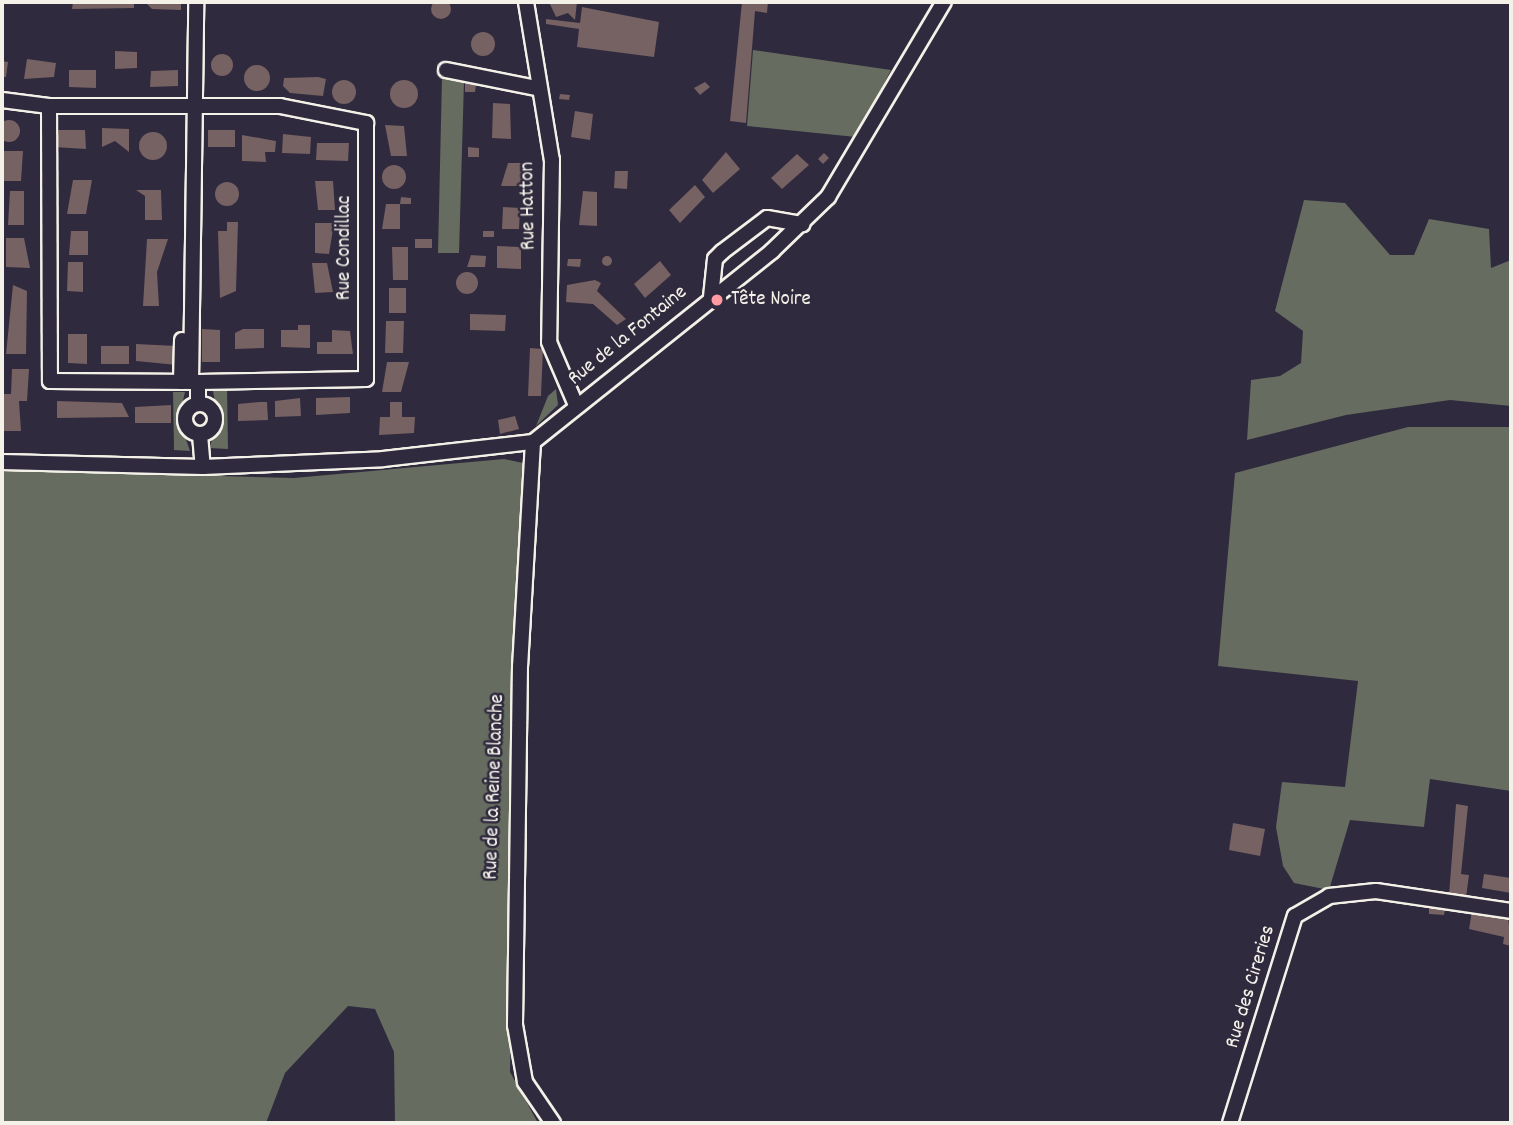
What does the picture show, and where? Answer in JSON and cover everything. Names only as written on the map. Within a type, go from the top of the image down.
[{"type":"street","points":[[196,2],[184,181],[192,191],[190,382],[198,404],[215,418],[200,435],[203,467]]},
{"type":"street","name":"Rue Hatton","points":[[526,2],[536,88],[552,172],[549,342],[576,405]]},
{"type":"street","name":"Rue de la Fontaine","points":[[533,442],[802,224],[845,174],[944,2]]},
{"type":"street","points":[[446,69],[536,88]]},
{"type":"street","points":[[2,100],[49,106],[189,106]]},
{"type":"street","name":"Rue Condillac","points":[[49,106],[50,381],[366,379],[366,123],[280,106],[189,106]]},
{"type":"street","points":[[711,297],[715,259],[722,252],[766,218],[802,224]]},
{"type":"street","points":[[198,404],[184,418],[190,431],[200,435]]},
{"type":"street","points":[[2,462],[69,469],[203,467],[383,459],[533,442]]},
{"type":"street","name":"Rue de la Reine Blanche","points":[[533,442],[520,666],[515,1025],[525,1082],[553,1123]]},
{"type":"street","name":"Rue des Cireries","points":[[1230,1123],[1295,916],[1329,896],[1376,891],[1511,911]]},
{"type":"green space","points":[[753,50],[891,70],[856,137],[747,126]]},
{"type":"green space","points":[[442,77],[464,81],[459,253],[438,253]]},
{"type":"green space","points":[[1304,200],[1345,203],[1390,255],[1414,255],[1429,219],[1489,229],[1491,268],[1511,260],[1511,406],[1450,400],[1346,415],[1247,440],[1251,380],[1280,376],[1301,363],[1303,331],[1275,311]]},
{"type":"green space","points":[[212,386],[227,386],[228,449],[209,448],[219,422]]},
{"type":"green space","points":[[556,389],[558,405],[536,426],[548,396]]},
{"type":"green space","points":[[173,392],[185,392],[179,419],[190,451],[174,450]]},
{"type":"green space","points":[[1408,427],[1511,427],[1511,791],[1430,779],[1424,827],[1350,820],[1329,890],[1294,883],[1283,866],[1276,827],[1282,782],[1345,787],[1358,681],[1218,666],[1235,473]]},
{"type":"green space","points":[[504,459],[523,463],[510,1072],[538,1123],[395,1123],[394,1052],[375,1009],[348,1006],[285,1073],[266,1123],[2,1123],[2,470],[294,478]]},
{"type":"building","points":[[441,-1],[448,2],[451,9],[448,16],[441,19],[434,16],[431,9],[434,2]]},
{"type":"building","points":[[73,2],[134,2],[134,8],[72,9]]},
{"type":"building","points":[[145,2],[181,2],[181,10],[152,9]]},
{"type":"building","points":[[549,2],[577,2],[575,20],[568,13],[556,17]]},
{"type":"building","points":[[742,2],[768,2],[767,13],[755,11],[746,123],[730,121]]},
{"type":"building","points":[[582,7],[659,22],[654,57],[577,47],[579,29],[546,24],[546,19],[580,23]]},
{"type":"building","points":[[483,32],[494,39],[495,44],[488,55],[483,56],[472,49],[471,44],[478,33]]},
{"type":"building","points":[[115,51],[137,52],[137,68],[115,69]]},
{"type":"building","points":[[222,54],[230,57],[233,65],[230,73],[222,76],[214,73],[211,65],[214,57]]},
{"type":"building","points":[[27,59],[56,63],[54,77],[24,79]]},
{"type":"building","points":[[2,61],[8,62],[6,77],[2,77]]},
{"type":"building","points":[[257,65],[266,69],[270,78],[266,87],[257,91],[248,87],[244,78],[248,69]]},
{"type":"building","points":[[69,70],[96,70],[96,88],[69,87]]},
{"type":"building","points":[[178,70],[178,86],[150,87],[151,71]]},
{"type":"building","points":[[284,78],[326,79],[323,96],[290,93],[283,86]]},
{"type":"building","points":[[344,80],[353,83],[356,92],[353,101],[344,104],[335,101],[332,92],[335,83]]},
{"type":"building","points":[[404,80],[414,84],[418,94],[414,104],[404,108],[394,104],[390,94],[394,84]]},
{"type":"building","points":[[705,82],[710,87],[700,95],[694,88]]},
{"type":"building","points":[[465,83],[476,85],[475,92],[465,92]]},
{"type":"building","points":[[560,94],[570,95],[569,100],[559,99]]},
{"type":"building","points":[[493,103],[510,104],[511,139],[492,138]]},
{"type":"building","points":[[575,111],[593,114],[590,140],[571,137]]},
{"type":"building","points":[[9,120],[17,123],[20,131],[17,139],[9,142],[1,139],[-2,131],[1,123]]},
{"type":"building","points":[[385,125],[404,126],[407,156],[391,156]]},
{"type":"building","points":[[102,128],[129,129],[129,152],[115,141],[102,147]]},
{"type":"building","points":[[54,130],[85,130],[86,149],[54,147]]},
{"type":"building","points":[[208,130],[235,130],[235,147],[208,147]]},
{"type":"building","points":[[153,132],[163,136],[167,146],[163,156],[153,160],[143,156],[139,146],[143,136]]},
{"type":"building","points":[[283,134],[311,137],[310,154],[282,153]]},
{"type":"building","points":[[242,135],[276,141],[275,152],[265,152],[266,162],[242,161]]},
{"type":"building","points":[[317,143],[349,143],[348,161],[316,160]]},
{"type":"building","points":[[468,147],[479,148],[479,157],[468,157]]},
{"type":"building","points":[[2,151],[23,151],[21,181],[2,181]]},
{"type":"building","points":[[726,152],[740,169],[713,193],[702,180]]},
{"type":"building","points":[[824,153],[829,158],[823,164],[818,159]]},
{"type":"building","points":[[797,154],[809,165],[782,189],[771,178]]},
{"type":"building","points":[[508,163],[523,163],[523,186],[501,186]]},
{"type":"building","points":[[394,165],[403,168],[406,177],[403,186],[394,189],[385,186],[382,177],[385,168]]},
{"type":"building","points":[[615,171],[628,171],[627,189],[614,188]]},
{"type":"building","points":[[73,180],[92,180],[86,214],[67,214]]},
{"type":"building","points":[[315,181],[333,181],[335,210],[318,210]]},
{"type":"building","points":[[222,182],[232,182],[239,189],[239,199],[232,206],[222,206],[215,199],[215,189]]},
{"type":"building","points":[[695,185],[705,197],[680,223],[669,210]]},
{"type":"building","points":[[136,190],[161,190],[162,220],[145,220],[145,196]]},
{"type":"building","points":[[10,191],[24,191],[24,225],[8,225]]},
{"type":"building","points":[[583,191],[597,192],[597,226],[579,225]]},
{"type":"building","points":[[401,197],[411,198],[411,204],[400,204]]},
{"type":"building","points":[[386,204],[400,204],[400,229],[382,229]]},
{"type":"building","points":[[503,207],[520,208],[519,229],[502,229]]},
{"type":"building","points":[[227,222],[238,222],[236,291],[220,298],[218,231],[227,231]]},
{"type":"building","points":[[315,223],[334,223],[329,254],[315,253]]},
{"type":"building","points":[[71,231],[88,231],[88,255],[69,255]]},
{"type":"building","points":[[483,231],[494,231],[494,237],[483,237]]},
{"type":"building","points":[[6,238],[24,238],[30,268],[6,267]]},
{"type":"building","points":[[147,239],[168,239],[157,272],[159,306],[143,306]]},
{"type":"building","points":[[415,239],[432,239],[432,248],[415,248]]},
{"type":"building","points":[[497,246],[521,247],[521,269],[497,268]]},
{"type":"building","points":[[392,247],[408,247],[408,280],[393,280]]},
{"type":"building","points":[[471,255],[486,256],[485,267],[467,267]]},
{"type":"building","points":[[607,256],[611,257],[611,265],[607,266],[603,265],[602,261],[603,257]]},
{"type":"building","points":[[568,259],[581,259],[580,267],[567,266]]},
{"type":"building","points":[[660,261],[671,275],[645,298],[634,284]]},
{"type":"building","points":[[68,262],[83,262],[83,292],[67,291]]},
{"type":"building","points":[[312,263],[327,263],[333,292],[315,293]]},
{"type":"building","points":[[467,272],[475,275],[478,283],[475,291],[467,294],[459,291],[456,283],[459,275]]},
{"type":"building","points":[[595,280],[601,283],[597,291],[626,319],[617,325],[593,304],[566,302],[567,285]]},
{"type":"building","points":[[13,285],[27,291],[26,354],[6,354]]},
{"type":"building","points":[[389,288],[406,288],[406,313],[389,313]]},
{"type":"building","points":[[470,314],[506,315],[505,331],[470,330]]},
{"type":"building","points":[[386,321],[404,321],[403,353],[385,353]]},
{"type":"building","points":[[298,325],[310,325],[310,348],[281,347],[281,330],[298,330]]},
{"type":"building","points":[[202,329],[220,330],[220,362],[202,362]]},
{"type":"building","points":[[243,329],[264,329],[264,348],[235,349],[235,333]]},
{"type":"building","points":[[332,330],[350,331],[353,354],[317,354],[317,342],[332,342]]},
{"type":"building","points":[[68,334],[87,334],[87,364],[68,363]]},
{"type":"building","points":[[136,344],[177,346],[177,365],[136,361]]},
{"type":"building","points":[[101,346],[129,346],[129,364],[101,364]]},
{"type":"building","points":[[530,348],[543,349],[541,396],[528,396]]},
{"type":"building","points":[[387,362],[409,362],[401,392],[382,392]]},
{"type":"building","points":[[12,369],[29,369],[27,401],[19,401],[21,431],[3,431],[2,394],[11,394]]},
{"type":"building","points":[[350,397],[350,413],[316,415],[316,398]]},
{"type":"building","points":[[300,398],[301,416],[275,417],[275,401]]},
{"type":"building","points":[[57,401],[122,403],[129,417],[57,418]]},
{"type":"building","points":[[267,402],[268,420],[238,421],[238,404]]},
{"type":"building","points":[[390,402],[402,402],[402,417],[415,417],[414,433],[379,435],[380,417],[390,417]]},
{"type":"building","points":[[171,405],[171,423],[135,423],[135,407]]},
{"type":"building","points":[[515,416],[519,429],[500,434],[498,420]]},
{"type":"building","points":[[1456,804],[1468,806],[1461,874],[1469,875],[1466,898],[1449,895]]},
{"type":"building","points":[[1233,823],[1265,829],[1260,856],[1229,850]]},
{"type":"building","points":[[1484,874],[1511,878],[1511,893],[1482,888]]},
{"type":"building","points":[[1429,907],[1445,908],[1444,915],[1429,914]]},
{"type":"building","points":[[1472,911],[1508,916],[1511,946],[1503,944],[1504,937],[1469,929]]},
{"type":"place","name":"Tête Noire","points":[[717,300]]}]
